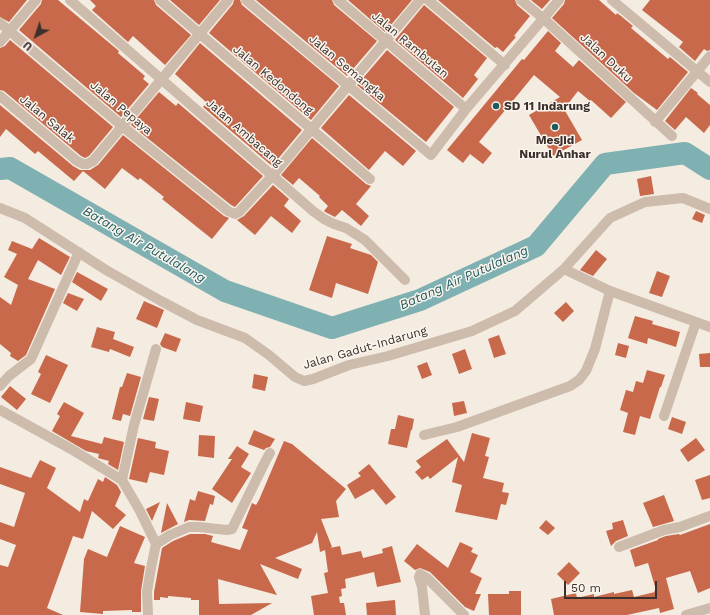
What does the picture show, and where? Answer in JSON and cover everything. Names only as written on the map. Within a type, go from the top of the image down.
[{"type":"street","points":[[0,42],[36,0]]},
{"type":"street","name":"Jalan Ambacang","points":[[70,0],[324,219],[346,228],[365,240],[405,280]]},
{"type":"street","name":"Jalan Kedondong","points":[[160,0],[370,179]]},
{"type":"street","points":[[122,126],[228,0]]},
{"type":"street","name":"Jalan Semangka","points":[[246,0],[431,155],[466,109]]},
{"type":"street","name":"Jalan Rambutan","points":[[338,0],[466,109]]},
{"type":"street","points":[[273,175],[420,0]]},
{"type":"street","points":[[428,0],[505,65]]},
{"type":"street","name":"Jalan Duku","points":[[521,0],[544,19],[672,136]]},
{"type":"street","points":[[466,109],[559,0]]},
{"type":"street","points":[[612,0],[710,82]]},
{"type":"street","name":"Jalan Pepaya","points":[[0,23],[122,126],[228,211],[235,214],[239,212],[273,175]]},
{"type":"street","points":[[655,122],[710,56]]},
{"type":"street","name":"Jalan Salak","points":[[0,96],[77,161],[83,164],[93,161],[122,126]]},
{"type":"street","name":"Jalan Gadut-Indarung","points":[[0,208],[25,218],[106,270],[197,320],[245,338],[269,355],[295,377],[304,381],[349,365],[388,356],[472,330],[515,311],[564,269],[610,218],[645,202],[683,198],[710,209]]},
{"type":"street","points":[[0,386],[9,376],[31,359],[79,252]]},
{"type":"street","points":[[564,269],[610,291],[710,327]]},
{"type":"street","points":[[424,435],[457,427],[570,386],[579,380],[586,370],[595,349],[610,291]]},
{"type":"street","points":[[664,416],[696,322]]},
{"type":"street","points":[[122,480],[134,425],[156,349]]},
{"type":"street","points":[[0,410],[71,449],[122,480],[140,511],[156,544],[147,592],[148,615]]},
{"type":"street","points":[[156,544],[181,529],[189,527],[199,526],[227,530],[232,529],[270,453]]},
{"type":"street","points":[[619,547],[664,530],[680,527],[710,516]]},
{"type":"street","points":[[425,615],[422,587],[419,577],[420,574],[427,578],[464,615]]},
{"type":"street","points":[[686,615],[710,608]]},
{"type":"building","points":[[0,0],[27,0],[9,22],[0,17]]},
{"type":"building","points":[[42,0],[58,0],[119,51],[118,53],[145,76],[143,79],[149,84],[121,117],[19,30],[41,4]]},
{"type":"building","points":[[90,0],[154,0],[156,5],[191,35],[165,65],[133,36],[128,42],[92,10],[96,6]]},
{"type":"building","points":[[170,0],[220,0],[199,25]]},
{"type":"building","points":[[234,0],[240,0],[242,5],[339,86],[311,120],[209,33],[233,4]]},
{"type":"building","points":[[256,0],[332,0],[334,5],[377,41],[347,76]]},
{"type":"building","points":[[348,0],[412,0],[385,32]]},
{"type":"building","points":[[438,0],[515,0],[517,5],[530,16],[514,36],[516,37],[503,52],[497,47],[495,48]]},
{"type":"building","points":[[531,0],[550,0],[542,9]]},
{"type":"building","points":[[565,0],[599,0],[616,15],[617,13],[633,26],[631,28],[668,59],[670,57],[688,72],[657,110],[634,93],[552,18],[564,4]]},
{"type":"building","points":[[650,0],[710,0],[710,50],[707,51],[704,49],[695,61],[679,47],[683,42],[642,10]]},
{"type":"building","points":[[424,5],[487,58],[474,75],[478,79],[463,98],[395,40]]},
{"type":"building","points":[[548,31],[561,43],[555,51],[573,67],[579,60],[626,102],[611,118],[591,100],[590,101],[578,91],[564,109],[582,140],[553,156],[529,115],[560,97],[534,75],[479,142],[492,153],[483,164],[470,154],[463,163],[447,150],[522,59],[524,60]]},
{"type":"building","points":[[10,40],[113,127],[89,156],[85,158],[81,156],[4,91],[0,90],[0,48],[5,46]]},
{"type":"building","points":[[200,43],[302,130],[272,166],[203,107],[207,103],[175,74]]},
{"type":"building","points":[[387,50],[454,107],[426,142],[357,85]]},
{"type":"building","points":[[691,88],[710,105],[710,125],[704,133],[686,117],[675,130],[665,121]]},
{"type":"building","points":[[159,92],[176,106],[178,103],[263,176],[235,207],[131,125]]},
{"type":"building","points":[[349,95],[416,151],[403,166],[385,151],[369,170],[321,128]]},
{"type":"building","points":[[0,105],[73,166],[80,170],[90,170],[98,165],[123,135],[224,216],[229,218],[212,239],[162,199],[164,197],[140,178],[138,180],[122,168],[105,189],[83,171],[74,181],[38,151],[35,154],[6,129],[0,137]]},
{"type":"building","points":[[312,138],[366,184],[371,186],[356,204],[369,216],[361,226],[342,210],[335,217],[327,213],[324,211],[328,206],[319,197],[320,196],[299,178],[293,185],[281,175]]},
{"type":"building","points":[[651,176],[654,194],[640,196],[637,179]]},
{"type":"building","points":[[273,185],[289,199],[284,206],[301,221],[292,233],[271,216],[255,235],[237,220],[244,216]]},
{"type":"building","points":[[696,211],[705,215],[702,223],[692,219]]},
{"type":"building","points":[[327,236],[352,244],[350,248],[371,255],[378,262],[368,294],[336,283],[332,298],[309,290]]},
{"type":"building","points":[[39,238],[70,257],[61,275],[38,260],[28,279],[55,289],[26,355],[18,361],[10,356],[11,353],[0,344],[0,297],[11,305],[18,285],[4,277],[17,254],[8,250],[12,241],[32,249]]},
{"type":"building","points":[[596,250],[607,259],[593,276],[580,270]]},
{"type":"building","points":[[657,271],[670,276],[662,297],[649,293]]},
{"type":"building","points":[[77,272],[108,289],[101,301],[72,282]]},
{"type":"building","points":[[68,293],[84,299],[77,311],[63,303]]},
{"type":"building","points":[[144,301],[164,310],[157,328],[136,319]]},
{"type":"building","points":[[566,302],[574,311],[563,322],[554,313]]},
{"type":"building","points":[[635,316],[653,321],[652,324],[680,332],[676,347],[648,338],[647,344],[628,338]]},
{"type":"building","points":[[97,327],[115,332],[113,339],[134,347],[130,357],[110,349],[109,352],[91,347]]},
{"type":"building","points":[[165,333],[181,339],[176,352],[162,347],[160,344]]},
{"type":"building","points":[[499,335],[506,354],[494,358],[488,339]]},
{"type":"building","points":[[618,343],[629,346],[626,358],[615,355]]},
{"type":"building","points":[[465,349],[472,369],[459,374],[452,354]]},
{"type":"building","points":[[710,353],[710,367],[700,367],[699,354]]},
{"type":"building","points":[[46,355],[68,365],[50,403],[31,394],[41,374],[38,372]]},
{"type":"building","points":[[427,362],[432,375],[422,379],[417,366]]},
{"type":"building","points":[[647,370],[665,375],[650,419],[640,416],[635,435],[623,432],[628,413],[620,410],[626,390],[633,392],[636,381],[643,383]]},
{"type":"building","points":[[127,373],[141,377],[130,416],[123,414],[121,421],[112,419],[120,387],[122,387]]},
{"type":"building","points":[[254,374],[268,377],[265,391],[252,388]]},
{"type":"building","points":[[10,386],[26,399],[17,410],[1,397]]},
{"type":"building","points":[[149,397],[159,399],[154,421],[143,419]]},
{"type":"building","points":[[464,401],[467,413],[454,416],[452,403]]},
{"type":"building","points":[[64,402],[84,413],[71,436],[102,444],[104,437],[124,442],[118,470],[108,464],[109,461],[98,458],[99,454],[86,451],[52,431],[60,416],[57,414]]},
{"type":"building","points":[[186,402],[203,406],[200,422],[183,419]]},
{"type":"building","points":[[398,415],[414,419],[407,448],[388,444],[391,429],[395,429]]},
{"type":"building","points":[[672,417],[686,422],[682,434],[668,429]]},
{"type":"building","points":[[254,430],[275,439],[270,447],[264,450],[248,444]]},
{"type":"building","points":[[472,433],[490,438],[485,456],[489,457],[483,478],[504,483],[502,492],[509,493],[506,505],[501,504],[497,520],[455,512],[462,485],[452,482],[458,457],[430,479],[428,476],[422,480],[415,472],[421,467],[416,461],[447,439],[464,462]]},
{"type":"building","points":[[199,435],[215,436],[214,458],[198,456]]},
{"type":"building","points":[[138,438],[156,442],[155,448],[169,451],[164,475],[150,472],[147,483],[129,479]]},
{"type":"building","points":[[696,438],[705,450],[688,462],[680,450]]},
{"type":"building","points":[[284,441],[292,444],[346,489],[336,501],[339,517],[321,519],[332,547],[330,548],[340,546],[342,555],[361,551],[363,558],[383,553],[382,549],[392,546],[401,582],[377,587],[374,572],[345,579],[346,588],[341,589],[342,596],[339,597],[340,603],[344,603],[346,615],[314,615],[311,596],[328,593],[324,573],[328,572],[325,550],[320,552],[317,532],[312,543],[275,558],[302,569],[298,579],[260,564],[277,595],[218,579],[219,604],[272,603],[251,615],[199,615],[199,600],[168,596],[168,598],[160,597],[160,600],[154,600],[154,592],[162,548],[173,541],[190,534],[205,534],[213,536],[211,542],[240,550],[248,530],[242,528],[252,503],[256,505],[259,500]]},
{"type":"building","points":[[237,446],[249,454],[241,467],[251,473],[232,503],[212,489],[232,459],[228,459]]},
{"type":"building","points":[[40,460],[56,468],[47,488],[80,512],[84,499],[88,501],[98,479],[103,482],[105,477],[117,485],[121,492],[115,506],[126,515],[113,529],[92,511],[83,539],[73,536],[47,608],[63,615],[0,615],[0,565],[8,567],[16,545],[0,539],[0,522],[14,527],[25,493],[0,484],[0,467],[31,478]]},
{"type":"building","points":[[369,464],[396,497],[386,505],[373,489],[355,499],[347,485],[361,476],[358,473]]},
{"type":"building","points":[[710,475],[710,498],[702,500],[695,480]]},
{"type":"building","points":[[198,491],[215,496],[213,505],[210,504],[205,521],[189,520],[184,522],[190,499],[195,501]]},
{"type":"building","points":[[664,495],[674,521],[653,527],[643,503]]},
{"type":"building","points":[[160,502],[152,521],[146,509]]},
{"type":"building","points":[[167,503],[178,524],[161,533]]},
{"type":"building","points":[[546,520],[555,528],[548,535],[539,528]]},
{"type":"building","points":[[623,520],[628,536],[616,541],[611,546],[606,531],[613,529],[612,523]]},
{"type":"building","points":[[710,524],[710,588],[698,593],[690,571],[666,578],[674,609],[660,613],[659,608],[627,615],[554,615],[551,599],[576,593],[577,598],[594,594],[594,597],[614,592],[614,594],[632,590],[634,597],[655,592],[654,591],[656,590],[648,563],[635,567],[630,550],[666,536],[680,535]]},
{"type":"building","points":[[120,526],[145,537],[134,563],[145,566],[141,591],[141,612],[132,612],[132,610],[103,611],[103,614],[80,612],[84,559],[88,549],[107,557]]},
{"type":"building","points":[[460,542],[473,548],[471,552],[478,555],[470,572],[482,578],[475,594],[481,594],[474,611],[465,607],[430,572],[420,568],[415,570],[404,561],[417,544],[448,568]]},
{"type":"building","points":[[569,562],[580,573],[568,585],[557,574]]},
{"type":"building","points":[[509,591],[521,591],[521,615],[489,615],[488,594],[509,594]]},
{"type":"building","points":[[395,600],[396,615],[367,615],[366,603]]},
{"type":"waterway","name":"Batang Air Putulalang","points":[[0,169],[10,168],[225,291],[332,328],[420,300],[536,246],[605,164],[685,153],[710,169]]},
{"type":"place","name":"SD 11 Indarung","points":[[496,106]]},
{"type":"place","name":"Mesjid Nurul Anhar","points":[[555,127]]}]
